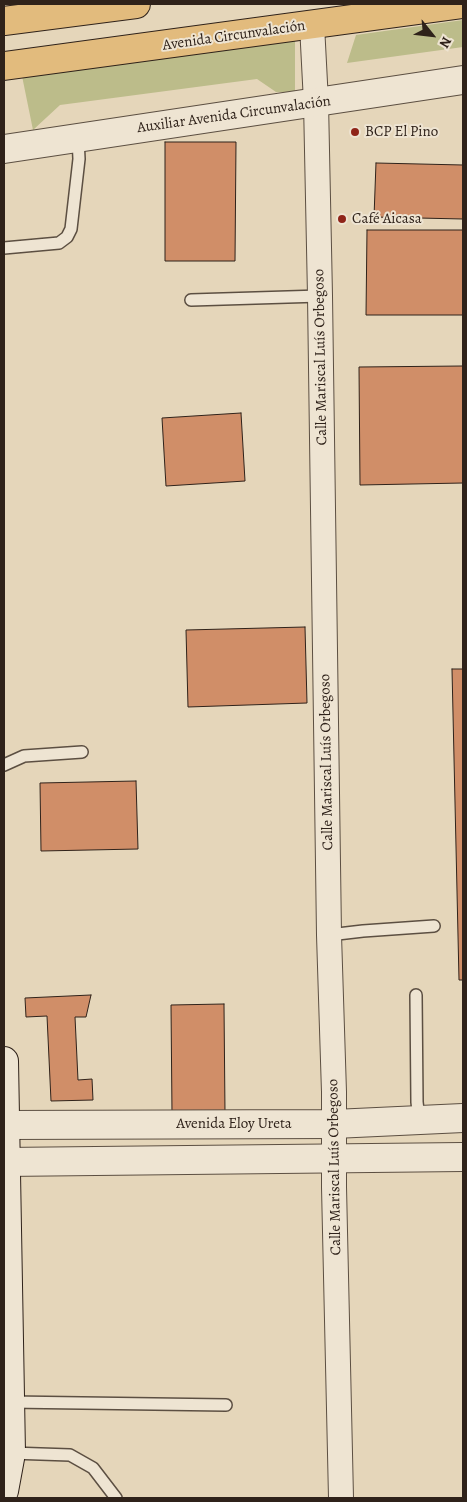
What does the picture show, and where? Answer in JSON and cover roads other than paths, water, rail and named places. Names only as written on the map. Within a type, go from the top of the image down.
[{"type":"main road","points":[[4,21],[136,4]]},
{"type":"main road","name":"Avenida Circunvalación","points":[[4,66],[463,4]]},
{"type":"street","name":"Calle Mariscal Luís Orbegoso","points":[[312,25],[316,102],[320,296],[341,1498]]},
{"type":"street","name":"Auxiliar Avenida Circunvalación","points":[[4,149],[463,80]]},
{"type":"street","points":[[4,1061],[11,1453],[4,1491]]},
{"type":"street","name":"Avenida Eloy Ureta","points":[[4,1125],[334,1124],[463,1118]]},
{"type":"street","points":[[182,1124],[184,1159]]},
{"type":"street","points":[[5,1162],[463,1157]]},
{"type":"lane","points":[[4,248],[60,243],[67,236],[71,229],[79,159],[78,138]]},
{"type":"lane","points":[[191,300],[320,296]]},
{"type":"lane","points":[[4,765],[24,756],[82,752]]},
{"type":"lane","points":[[330,935],[434,926]]},
{"type":"lane","points":[[416,995],[417,1102],[419,1119]]},
{"type":"lane","points":[[10,1402],[226,1406]]},
{"type":"lane","points":[[11,1453],[70,1455],[93,1468],[116,1498]]},
{"type":"place","name":"BCP El Pino","points":[[355,132]]},
{"type":"place","name":"Café Aicasa","points":[[342,219]]}]
